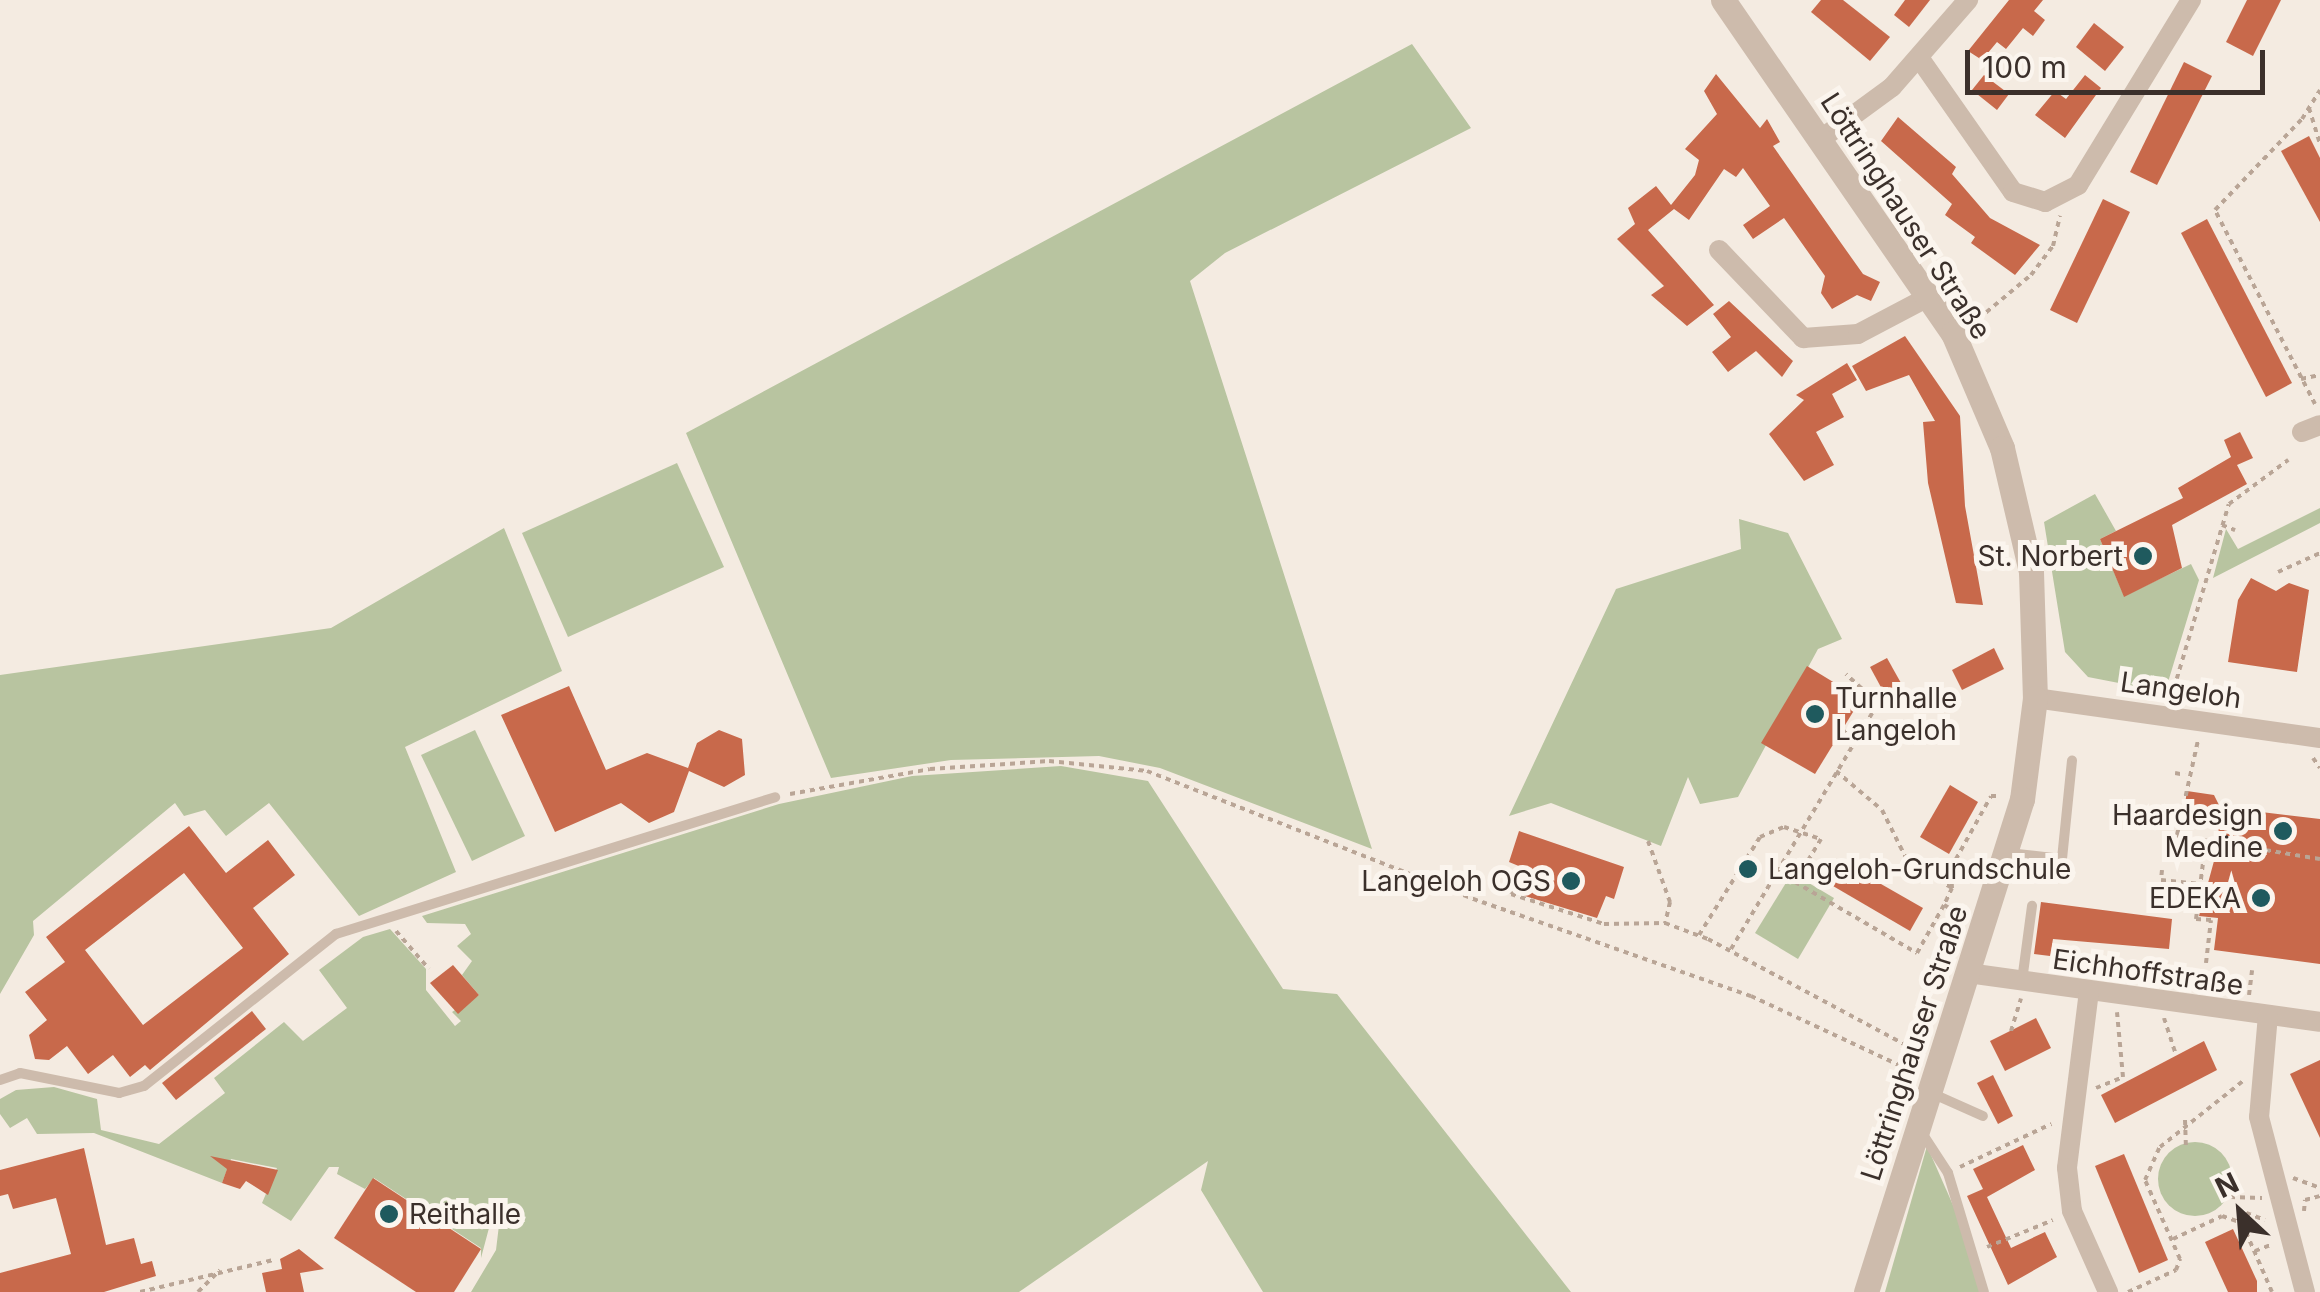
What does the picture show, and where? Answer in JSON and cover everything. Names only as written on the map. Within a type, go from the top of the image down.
[{"type":"street","name":"Löttringhauser Straße","points":[[1723,0],[1953,333],[2002,448],[2024,536],[2035,698],[2022,799],[1866,1292]]},
{"type":"street","points":[[1821,140],[1920,59],[1968,0]]},
{"type":"street","points":[[1920,59],[2013,192],[2029,201],[2065,197],[2191,0]]},
{"type":"street","points":[[1719,250],[1803,338],[1858,334],[1930,296]]},
{"type":"street","name":"Langeloh","points":[[2035,698],[2317,748]]},
{"type":"street","name":"Eichhoffstraße","points":[[1968,972],[2021,990],[2089,992],[2320,1022]]},
{"type":"street","points":[[2089,992],[2076,1097],[2072,1211],[2108,1292]]},
{"type":"street","points":[[2268,1016],[2259,1116],[2305,1292]]},
{"type":"lane","points":[[2008,853],[2062,859],[2072,762]]},
{"type":"lane","points":[[0,1080],[20,1074],[119,1094],[144,1086],[336,934],[389,921],[775,798]]},
{"type":"lane","points":[[2021,990],[2032,906]]},
{"type":"lane","points":[[1933,1078],[1983,1116]]},
{"type":"lane","points":[[1917,1126],[1948,1173],[1976,1252],[1984,1292]]},
{"type":"path","points":[[2312,420],[2301,378],[2214,210],[2309,108],[2320,90]]},
{"type":"path","points":[[2309,108],[2320,143]]},
{"type":"path","points":[[1953,333],[2005,305],[2032,275],[2053,246],[2065,197]]},
{"type":"path","points":[[2301,378],[2320,375]]},
{"type":"path","points":[[2171,698],[2229,504],[2288,460]]},
{"type":"path","points":[[2222,525],[2234,530]]},
{"type":"path","points":[[2278,572],[2320,553]]},
{"type":"path","points":[[1731,949],[1856,738],[1872,704],[1846,674]]},
{"type":"path","points":[[1842,730],[1856,738]]},
{"type":"path","points":[[2175,773],[2193,776],[2197,746]]},
{"type":"path","points":[[2317,748],[2320,768]]},
{"type":"path","points":[[775,798],[950,768],[1080,760],[1147,772],[1482,902],[1752,996],[1933,1078]]},
{"type":"path","points":[[1836,771],[1882,810],[1908,862]]},
{"type":"path","points":[[2177,835],[2186,774]]},
{"type":"path","points":[[1699,936],[1760,837],[1803,828],[1821,839],[1795,882],[1917,953],[1952,888],[1951,868],[1992,796],[2022,799]]},
{"type":"path","points":[[2168,824],[2167,834],[2320,859]]},
{"type":"path","points":[[2206,839],[2196,919],[2210,920],[2206,964]]},
{"type":"path","points":[[1648,840],[1670,902],[1665,924]]},
{"type":"path","points":[[1921,870],[1952,888]]},
{"type":"path","points":[[2162,870],[2162,880],[2200,884]]},
{"type":"path","points":[[1518,872],[1511,894],[1604,924],[1665,924],[1731,949],[1933,1078]]},
{"type":"path","points":[[1944,905],[1972,920]]},
{"type":"path","points":[[1862,923],[1868,912]]},
{"type":"path","points":[[389,921],[429,969]]},
{"type":"path","points":[[2250,988],[2252,970]]},
{"type":"path","points":[[2011,1031],[2021,990]]},
{"type":"path","points":[[2076,1097],[2123,1077],[2117,1012]]},
{"type":"path","points":[[2164,1018],[2176,1055]]},
{"type":"path","points":[[2128,1292],[2176,1270],[2173,1239],[2145,1180],[2160,1147],[2185,1120],[2248,1080]]},
{"type":"path","points":[[2185,1120],[2186,1145]]},
{"type":"path","points":[[1948,1173],[2060,1121]]},
{"type":"path","points":[[2288,1180],[2298,1176],[2320,1188]]},
{"type":"path","points":[[2230,1197],[2250,1202],[2268,1196]]},
{"type":"path","points":[[2298,1213],[2320,1196]]},
{"type":"path","points":[[2242,1223],[2250,1202]]},
{"type":"path","points":[[2246,1214],[2277,1222]]},
{"type":"path","points":[[1976,1252],[2062,1216]]},
{"type":"path","points":[[2173,1239],[2222,1216],[2242,1223],[2272,1292]]},
{"type":"path","points":[[2256,1252],[2268,1245]]},
{"type":"path","points":[[140,1292],[273,1260]]},
{"type":"path","points":[[198,1292],[220,1270]]},
{"type":"green space","points":[[1412,44],[1471,128],[1225,253],[1190,281],[1372,849],[1160,768],[1099,756],[951,760],[831,778],[686,433]]},
{"type":"green space","points":[[677,463],[724,567],[568,637],[522,533]]},
{"type":"green space","points":[[2095,494],[2116,531],[2100,539],[2124,596],[2191,564],[2199,580],[2165,692],[2088,677],[2065,652],[2044,522]]},
{"type":"green space","points":[[2320,508],[2320,523],[2213,578],[2226,529],[2238,549]]},
{"type":"green space","points":[[1739,519],[1788,533],[1842,639],[1818,649],[1738,797],[1700,804],[1688,777],[1661,846],[1551,803],[1509,816],[1616,589],[1741,549]]},
{"type":"green space","points":[[504,528],[562,671],[405,747],[456,872],[359,916],[269,803],[226,836],[205,810],[184,816],[175,803],[33,921],[34,935],[0,994],[0,675],[331,628]]},
{"type":"green space","points":[[475,730],[525,836],[472,861],[421,755]]},
{"type":"green space","points":[[1061,766],[1148,781],[1283,989],[1337,994],[1571,1292],[1263,1292],[1201,1190],[1208,1161],[1019,1292],[471,1292],[496,1250],[499,1225],[489,1228],[481,1258],[481,1248],[374,1178],[365,1189],[337,1174],[339,1167],[329,1167],[291,1221],[262,1203],[277,1168],[231,1159],[222,1183],[94,1133],[37,1134],[27,1118],[10,1128],[0,1114],[0,1099],[16,1090],[54,1087],[97,1099],[101,1130],[159,1144],[225,1093],[214,1078],[284,1022],[303,1041],[347,1008],[319,970],[363,937],[390,929],[426,969],[426,990],[455,1026],[461,1021],[452,1012],[479,995],[462,975],[472,961],[457,946],[471,934],[465,924],[427,923],[422,916],[779,804],[912,776]]},
{"type":"green space","points":[[1792,873],[1834,898],[1798,959],[1755,933]]},
{"type":"green space","points":[[2195,1142],[2221,1153],[2232,1179],[2221,1205],[2195,1216],[2169,1205],[2158,1179],[2169,1153]]},
{"type":"green space","points":[[1927,1146],[1978,1262],[1982,1292],[1885,1292]]},
{"type":"building","points":[[1821,0],[1843,0],[1890,37],[1870,61],[1811,12]]},
{"type":"building","points":[[1905,0],[1930,0],[1909,27],[1894,15]]},
{"type":"building","points":[[2009,0],[2043,0],[2034,11],[2045,20],[2033,36],[2023,28],[2006,49],[1997,42],[1982,60],[1968,51]]},
{"type":"building","points":[[2247,0],[2281,0],[2253,56],[2226,42]]},
{"type":"building","points":[[2094,23],[2124,47],[2105,71],[2076,47]]},
{"type":"building","points":[[2184,62],[2212,76],[2157,185],[2130,172]]},
{"type":"building","points":[[1716,74],[1760,128],[1767,119],[1780,142],[1773,146],[1863,274],[1880,282],[1871,301],[1857,295],[1832,309],[1821,293],[1825,276],[1784,218],[1753,239],[1743,225],[1770,206],[1743,168],[1736,177],[1724,169],[1689,220],[1674,209],[1648,230],[1714,305],[1687,326],[1651,295],[1664,286],[1617,239],[1635,224],[1628,208],[1656,186],[1671,205],[1695,175],[1699,160],[1685,149],[1717,114],[1704,91]]},
{"type":"building","points":[[1984,75],[2009,94],[1997,110],[1972,90]]},
{"type":"building","points":[[2085,75],[2101,88],[2065,138],[2035,115],[2055,91],[2066,99]]},
{"type":"building","points":[[1898,117],[1956,167],[1952,174],[1990,218],[2040,245],[2015,275],[1971,243],[1975,237],[1945,215],[1952,204],[1881,141]]},
{"type":"building","points":[[2309,136],[2320,158],[2320,222],[2281,151]]},
{"type":"building","points":[[2103,199],[2130,212],[2077,323],[2050,310]]},
{"type":"building","points":[[2207,219],[2292,383],[2266,397],[2181,233]]},
{"type":"building","points":[[1729,301],[1793,361],[1782,377],[1756,351],[1728,372],[1712,352],[1731,337],[1713,314]]},
{"type":"building","points":[[1905,336],[1960,416],[1965,506],[1983,605],[1956,603],[1928,483],[1923,422],[1935,421],[1909,375],[1866,391],[1852,366]]},
{"type":"building","points":[[1847,363],[1857,380],[1832,394],[1844,417],[1816,432],[1834,465],[1804,481],[1769,434],[1804,400],[1796,395]]},
{"type":"building","points":[[2240,432],[2253,458],[2237,465],[2247,484],[2172,525],[2182,568],[2124,597],[2100,539],[2183,498],[2178,488],[2231,457],[2224,440]]},
{"type":"building","points":[[2251,578],[2276,591],[2289,583],[2309,590],[2297,672],[2228,662],[2238,600]]},
{"type":"building","points":[[1994,648],[2004,669],[1962,690],[1952,670]]},
{"type":"building","points":[[1887,658],[1906,692],[1897,702],[1889,702],[1870,667]]},
{"type":"building","name":"Turnhalle Langeloh","points":[[1807,666],[1861,699],[1815,774],[1761,743]]},
{"type":"building","points":[[569,686],[606,770],[647,753],[688,768],[697,743],[719,730],[742,739],[745,775],[724,787],[689,771],[674,812],[649,823],[621,803],[555,832],[501,715]]},
{"type":"building","points":[[1950,785],[1978,802],[1949,854],[1920,837]]},
{"type":"building","name":"EDEKA","points":[[2187,791],[2214,795],[2220,807],[2320,819],[2320,964],[2214,950],[2218,918],[2199,916],[2220,839],[2218,827],[2182,823]]},
{"type":"building","points":[[189,826],[226,873],[268,840],[295,875],[253,908],[289,954],[150,1070],[145,1065],[130,1077],[113,1055],[88,1074],[67,1046],[49,1060],[35,1059],[29,1035],[47,1020],[25,992],[65,962],[46,937]],"holes":[[[184,873],[243,948],[143,1025],[85,950]]]},
{"type":"building","name":"Langeloh OGS","points":[[1519,831],[1624,867],[1614,899],[1606,896],[1597,918],[1518,894],[1526,869],[1509,862]]},
{"type":"building","points":[[1846,864],[1923,908],[1910,931],[1833,886]]},
{"type":"building","points":[[2041,902],[2172,919],[2169,949],[2053,939],[2050,956],[2034,954]]},
{"type":"building","points":[[453,965],[479,995],[458,1014],[430,983]]},
{"type":"building","points":[[252,1011],[266,1029],[176,1100],[162,1083]]},
{"type":"building","points":[[2036,1018],[2051,1048],[2005,1071],[1990,1041]]},
{"type":"building","points":[[2204,1041],[2217,1070],[2115,1123],[2101,1095]]},
{"type":"building","points":[[2320,1060],[2320,1138],[2290,1074]]},
{"type":"building","points":[[1993,1075],[2013,1116],[1998,1124],[1977,1083]]},
{"type":"building","points":[[2023,1145],[2035,1170],[1987,1197],[2011,1248],[2045,1232],[2057,1257],[2008,1285],[1967,1196],[1983,1189],[1973,1169]]},
{"type":"building","points":[[84,1148],[106,1245],[134,1238],[141,1264],[152,1261],[156,1276],[104,1292],[0,1292],[0,1273],[71,1254],[56,1198],[13,1209],[8,1194],[0,1196],[0,1170]]},
{"type":"building","points":[[2124,1154],[2168,1260],[2139,1273],[2095,1166]]},
{"type":"building","points":[[210,1156],[278,1170],[268,1195],[246,1181],[240,1189],[222,1183],[227,1169]]},
{"type":"building","name":"Reithalle","points":[[373,1178],[481,1249],[454,1292],[416,1292],[334,1238]]},
{"type":"building","points":[[2233,1229],[2257,1281],[2257,1292],[2228,1292],[2205,1242]]},
{"type":"building","points":[[299,1249],[324,1269],[300,1273],[304,1292],[266,1292],[262,1273],[282,1269],[280,1259]]},
{"type":"place","name":"St. Norbert","points":[[2143,556]]},
{"type":"place","name":"Turnhalle Langeloh","points":[[1815,714]]},
{"type":"place","name":"Haardesign Medine","points":[[2283,831]]},
{"type":"place","name":"Langeloh-Grundschule","points":[[1748,869]]},
{"type":"place","name":"Langeloh OGS","points":[[1571,881]]},
{"type":"place","name":"EDEKA","points":[[2261,898]]},
{"type":"place","name":"Reithalle","points":[[389,1214]]}]
